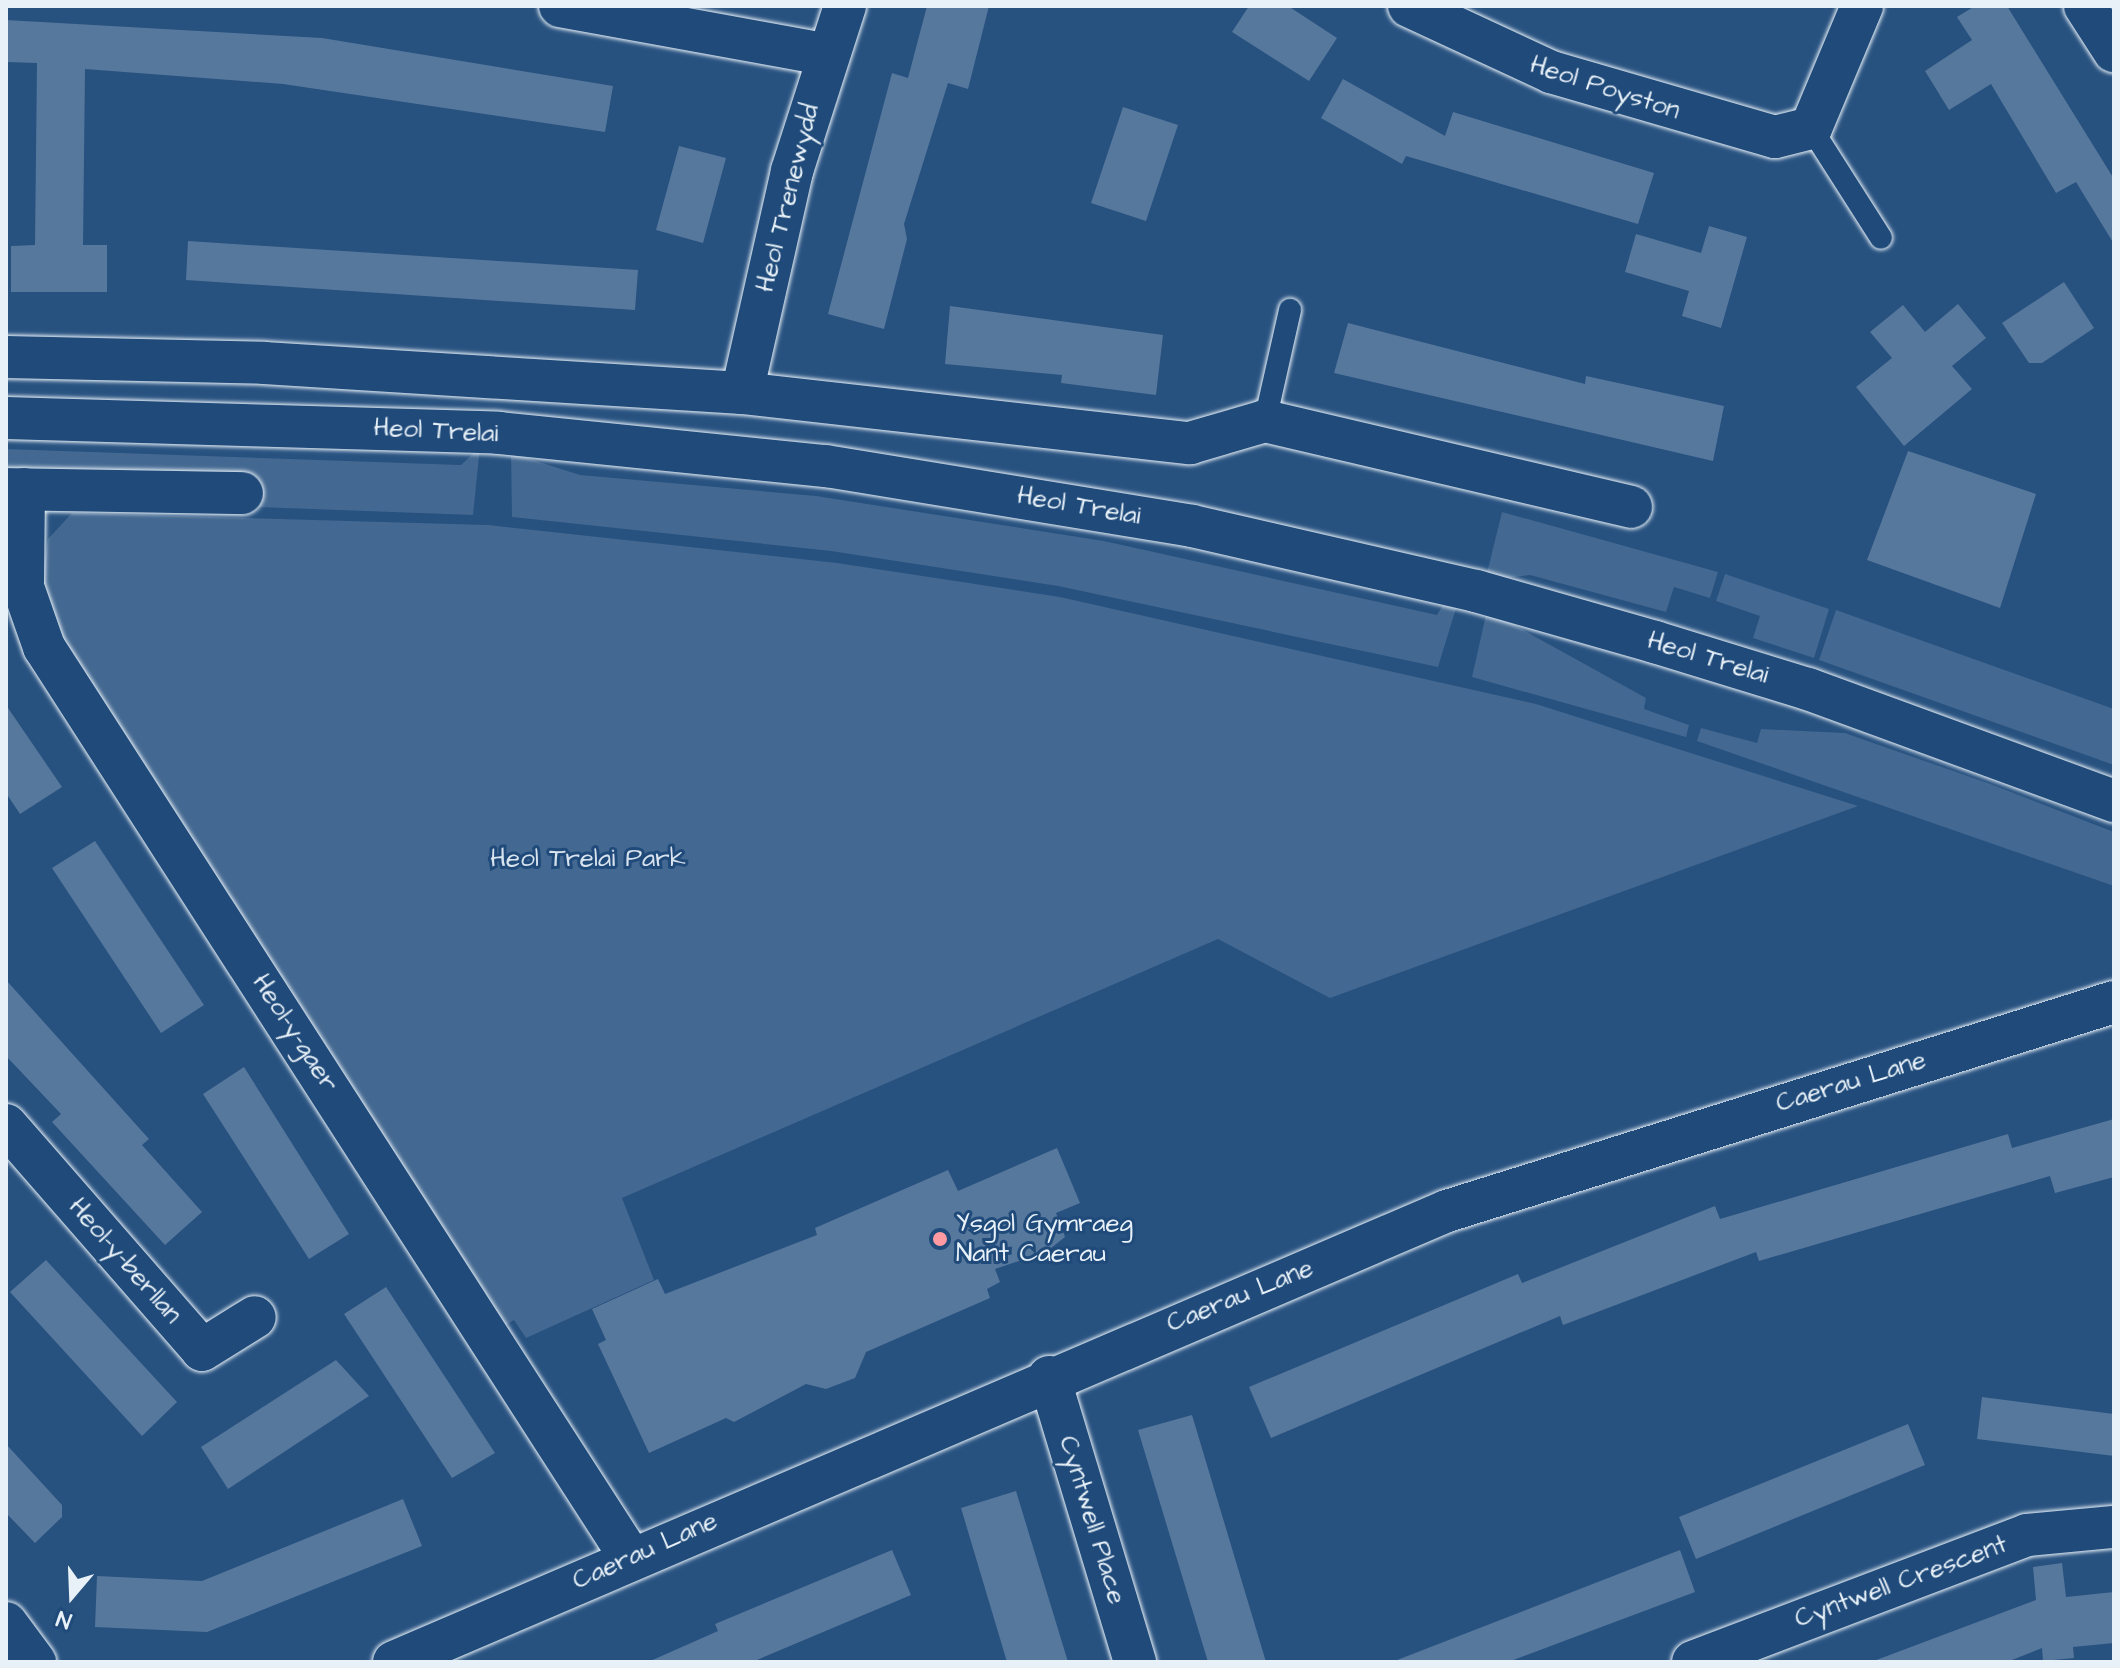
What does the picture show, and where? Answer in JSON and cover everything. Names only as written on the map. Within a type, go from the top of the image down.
[{"type":"street","points":[[560,6],[825,54]]},
{"type":"street","name":"Heol Trenewydd","points":[[742,393],[825,54],[845,6]]},
{"type":"street","name":"Heol Poyston","points":[[1409,6],[1551,72],[1730,128],[1775,137],[1811,128]]},
{"type":"street","points":[[1811,128],[1862,6]]},
{"type":"street","points":[[2085,6],[2114,51]]},
{"type":"street","points":[[6,357],[264,363],[742,393],[1190,443],[1265,421],[1631,507]]},
{"type":"street","name":"Heol Trelai","points":[[6,418],[499,433],[826,466],[1192,526],[1462,588],[1655,642],[1808,689],[2114,801]]},
{"type":"street","points":[[15,489],[242,493]]},
{"type":"street","name":"Heol-y-gaer","points":[[15,489],[23,587],[44,647],[630,1557]]},
{"type":"street","name":"Caerau Lane","points":[[394,1662],[1049,1377],[1516,1186],[2114,1002]]},
{"type":"street","name":"Heol-y-berllan","points":[[6,1125],[202,1350],[255,1317]]},
{"type":"street","name":"Cyntwell Place","points":[[1049,1377],[1135,1662]]},
{"type":"street","name":"Cyntwell Crescent","points":[[1693,1662],[2027,1535],[2114,1527]]},
{"type":"street","points":[[6,1623],[35,1662]]},
{"type":"lane","points":[[1811,128],[1881,238]]},
{"type":"lane","points":[[1265,421],[1290,310]]},
{"type":"green space","points":[[480,447],[473,515],[257,507],[256,477],[6,473],[6,449],[461,465]]},
{"type":"green space","points":[[511,453],[580,475],[816,496],[1104,541],[1437,615],[1443,605],[1457,605],[1438,667],[1058,586],[831,551],[512,517]]},
{"type":"green space","points":[[1502,512],[1718,572],[1710,598],[1674,587],[1666,612],[1530,575],[1485,581]]},
{"type":"green space","name":"Heol Trelai Park","points":[[72,513],[488,525],[837,563],[1060,597],[1536,704],[1858,806],[1330,998],[1218,939],[622,1198],[654,1280],[526,1338],[514,1320],[506,1325],[68,651],[41,583],[48,539]]},
{"type":"green space","points":[[1725,574],[1829,609],[1814,658],[1753,638],[1760,616],[1716,601]]},
{"type":"green space","points":[[1487,610],[1646,698],[1644,709],[1689,725],[1686,737],[1472,677]]},
{"type":"green space","points":[[1836,610],[2114,709],[2114,765],[1819,660]]},
{"type":"green space","points":[[1701,728],[1757,743],[1761,729],[1845,733],[1990,784],[2114,832],[2114,886],[1697,741]]},
{"type":"building","points":[[927,6],[989,6],[968,89],[948,83],[904,224],[907,239],[884,329],[828,314],[892,73],[908,78]]},
{"type":"building","points":[[1249,6],[1288,6],[1337,38],[1309,81],[1232,32]]},
{"type":"building","points":[[1975,6],[2007,6],[2114,179],[2114,244],[2076,182],[2056,193],[1991,84],[1949,110],[1925,71],[1972,40],[1957,17]]},
{"type":"building","points":[[6,20],[322,38],[613,86],[605,132],[283,84],[85,69],[83,245],[107,245],[107,292],[11,292],[11,246],[35,245],[37,63],[6,62]]},
{"type":"building","points":[[1343,79],[1445,136],[1453,112],[1654,173],[1638,224],[1406,156],[1402,164],[1321,118]]},
{"type":"building","points":[[1123,107],[1178,125],[1146,221],[1091,203]]},
{"type":"building","points":[[679,146],[726,158],[703,243],[656,230]]},
{"type":"building","points":[[1709,226],[1747,237],[1721,328],[1682,316],[1689,291],[1625,272],[1636,234],[1701,253]]},
{"type":"building","points":[[188,241],[638,270],[635,310],[186,280]]},
{"type":"building","points":[[2064,282],[2094,328],[2042,363],[2029,363],[2002,323]]},
{"type":"building","points":[[1958,304],[1986,338],[1952,366],[1972,389],[1904,446],[1856,387],[1892,358],[1870,332],[1903,305],[1925,332]]},
{"type":"building","points":[[950,306],[1163,335],[1156,395],[1061,383],[1062,375],[945,364]]},
{"type":"building","points":[[1348,323],[1585,384],[1586,376],[1724,406],[1713,461],[1334,373]]},
{"type":"building","points":[[1908,451],[2036,494],[2000,608],[1867,560]]},
{"type":"building","points":[[6,705],[62,787],[20,814],[6,793]]},
{"type":"building","points":[[95,841],[204,1005],[161,1033],[52,868]]},
{"type":"building","points":[[6,980],[149,1139],[142,1145],[202,1212],[165,1245],[52,1122],[61,1114],[6,1056]]},
{"type":"building","points":[[244,1067],[349,1234],[309,1259],[203,1094]]},
{"type":"building","points":[[2114,1119],[2114,1177],[2055,1193],[2050,1176],[1759,1261],[1756,1252],[1563,1325],[1560,1316],[1271,1438],[1249,1387],[1518,1274],[1522,1283],[1715,1206],[1720,1219],[2008,1134],[2012,1148]]},
{"type":"building","points":[[1057,1148],[1080,1203],[1056,1213],[1065,1237],[1046,1252],[995,1269],[1000,1282],[987,1289],[990,1298],[866,1352],[855,1378],[826,1389],[806,1384],[734,1422],[726,1418],[649,1453],[598,1344],[606,1340],[592,1309],[658,1279],[665,1294],[817,1235],[815,1228],[948,1170],[958,1191]]},
{"type":"building","points":[[46,1260],[177,1402],[142,1436],[10,1292]]},
{"type":"building","points":[[386,1287],[495,1453],[452,1478],[344,1314]]},
{"type":"building","points":[[336,1360],[369,1396],[228,1489],[201,1447]]},
{"type":"building","points":[[1982,1397],[2114,1414],[2114,1456],[1977,1439]]},
{"type":"building","points":[[1192,1415],[1266,1662],[1208,1662],[1138,1430]]},
{"type":"building","points":[[1908,1424],[1925,1465],[1696,1559],[1679,1517]]},
{"type":"building","points":[[6,1444],[62,1505],[62,1517],[35,1543],[6,1513]]},
{"type":"building","points":[[1016,1491],[1068,1662],[1007,1662],[961,1508]]},
{"type":"building","points":[[403,1499],[422,1546],[207,1632],[95,1627],[97,1576],[202,1581]]},
{"type":"building","points":[[892,1550],[911,1595],[752,1662],[648,1662],[718,1631],[715,1624]]},
{"type":"building","points":[[1680,1550],[1695,1592],[1508,1662],[1392,1662]]},
{"type":"building","points":[[2062,1563],[2066,1597],[2114,1592],[2114,1643],[2073,1647],[2074,1658],[2043,1661],[2042,1648],[2007,1662],[1871,1662],[2036,1600],[2033,1567]]},
{"type":"place","name":"Ysgol Gymraeg Nant Caerau","points":[[940,1239]]}]
